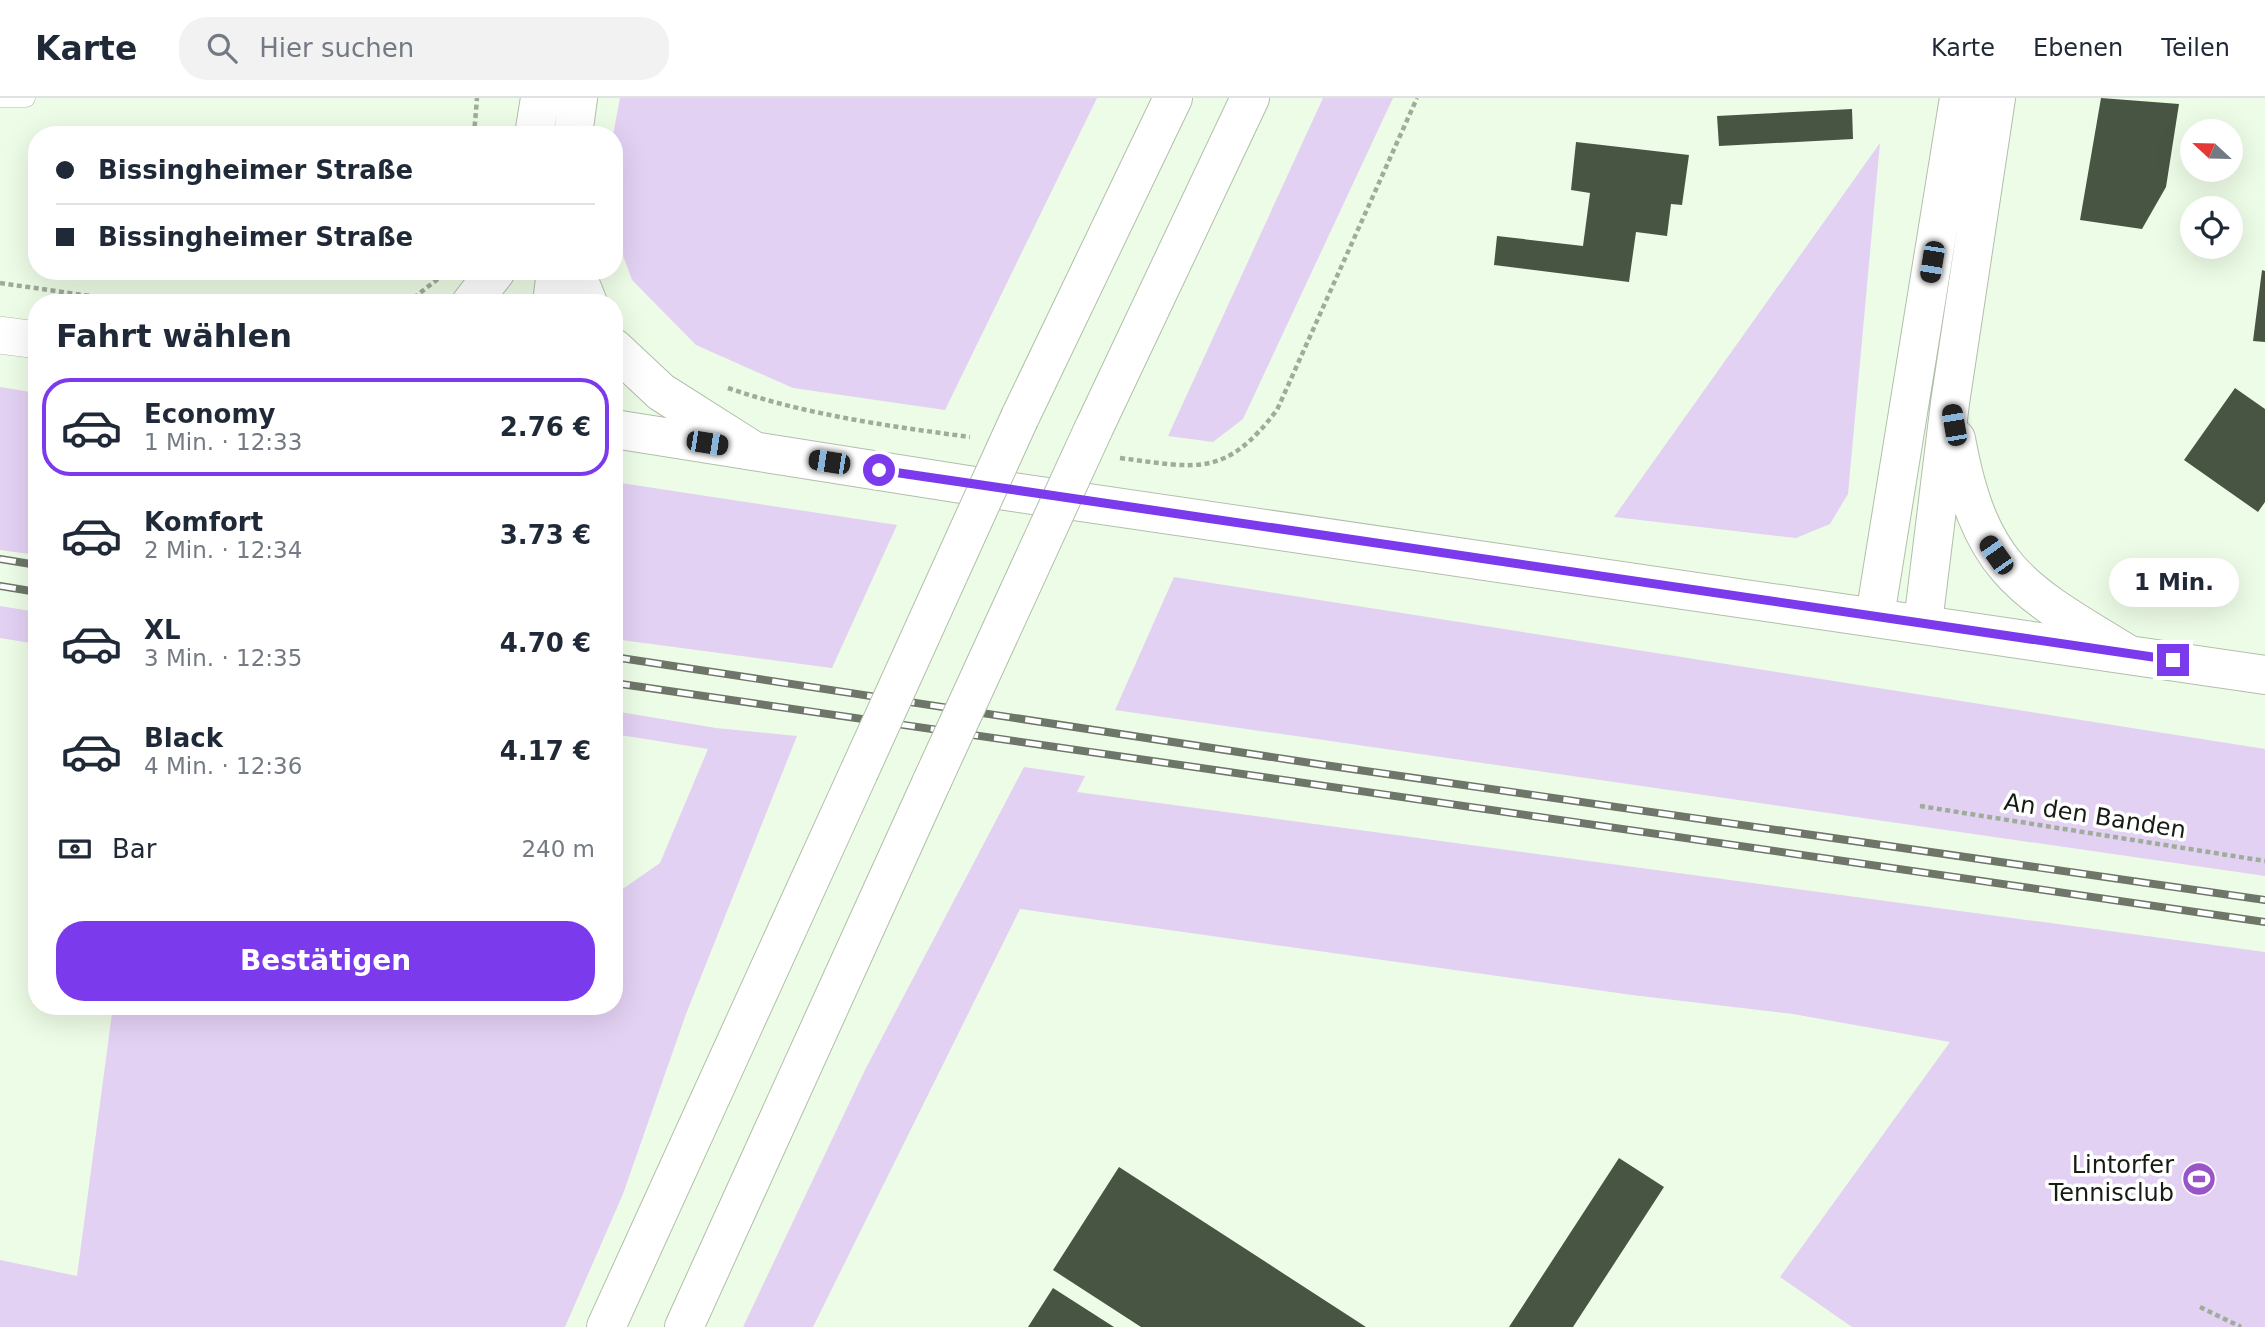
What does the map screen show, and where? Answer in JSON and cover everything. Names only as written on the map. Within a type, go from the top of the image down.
[{"type":"main road","points":[[535,126],[540,98]]},
{"type":"main road","points":[[574,126],[578,98]]},
{"type":"main road","points":[[1020,417],[1046,312],[1149,98]]},
{"type":"main road","points":[[606,1327],[1020,417],[1173,98]]},
{"type":"main road","points":[[684,1327],[1093,430],[1250,98]]},
{"type":"main road","points":[[1875,616],[1959,98]]},
{"type":"main road","points":[[1923,623],[1950,403],[1996,98]]},
{"type":"main road","points":[[478,294],[489,280]]},
{"type":"main road","points":[[623,356],[661,392],[754,450]]},
{"type":"main road","points":[[1950,403],[1966,491],[1983,536],[2009,573],[2052,608],[2126,653]]},
{"type":"main road","points":[[623,430],[1006,491],[2265,675]]},
{"type":"street","points":[[0,334],[28,339]]},
{"type":"lane","points":[[0,98],[26,98]]},
{"type":"path","points":[[475,126],[477,98]]},
{"type":"path","points":[[419,294],[438,280]]},
{"type":"path","points":[[0,284],[73,294]]},
{"type":"path","name":"An den Banden","points":[[1920,806],[2265,861]]},
{"type":"path","points":[[2200,1307],[2241,1327]]},
{"type":"shaded area","points":[[620,98],[1097,98],[945,410],[793,388],[696,345],[632,280],[623,256],[623,126],[615,126]]},
{"type":"shaded area","points":[[1323,98],[1393,98],[1243,419],[1213,442],[1168,436]]},
{"type":"shaded area","points":[[1880,143],[1848,494],[1830,524],[1796,538],[1614,517]]},
{"type":"shaded area","points":[[0,387],[28,392],[28,554],[0,550]]},
{"type":"shaded area","points":[[623,483],[897,525],[832,668],[623,640]]},
{"type":"shaded area","points":[[1174,577],[2265,749],[2265,876],[1115,710]]},
{"type":"shaded area","points":[[0,606],[28,611],[28,643],[0,638]]},
{"type":"shaded area","points":[[623,712],[716,728],[797,736],[686,1014],[623,1194],[565,1327],[0,1327],[0,1260],[77,1276],[112,1015],[623,1015],[623,889],[660,863],[708,749],[623,735]]},
{"type":"shaded area","points":[[1024,767],[1085,776],[1077,792],[2265,952],[2265,1327],[1852,1327],[1780,1277],[1950,1042],[1793,1014],[1632,995],[1020,909],[813,1327],[743,1327],[865,1070]]},
{"type":"building","points":[[2101,98],[2179,104],[2166,187],[2142,229],[2080,220]]},
{"type":"building","points":[[1852,109],[1853,139],[1719,146],[1717,116]]},
{"type":"building","points":[[1576,142],[1689,155],[1682,205],[1671,204],[1667,236],[1636,232],[1629,282],[1494,265],[1497,236],[1583,246],[1590,193],[1571,190]]},
{"type":"building","points":[[2262,270],[2265,271],[2265,342],[2253,341]]},
{"type":"building","points":[[2235,388],[2265,409],[2265,502],[2258,512],[2184,460]]},
{"type":"building","points":[[1619,1158],[1664,1187],[1573,1327],[1509,1327]]},
{"type":"building","points":[[1119,1167],[1366,1327],[1141,1327],[1053,1270]]},
{"type":"building","points":[[1053,1288],[1114,1327],[1028,1327]]},
{"type":"railway","points":[[0,559],[28,564]]},
{"type":"railway","points":[[0,586],[28,591]]},
{"type":"railway","points":[[623,658],[1324,765],[2265,900]]},
{"type":"railway","points":[[623,684],[2265,922]]},
{"type":"place","name":"Lintorfer Tennisclub","points":[[2199,1179]]},
{"type":"route","points":[[879,470],[1006,491],[2173,660]]}]
